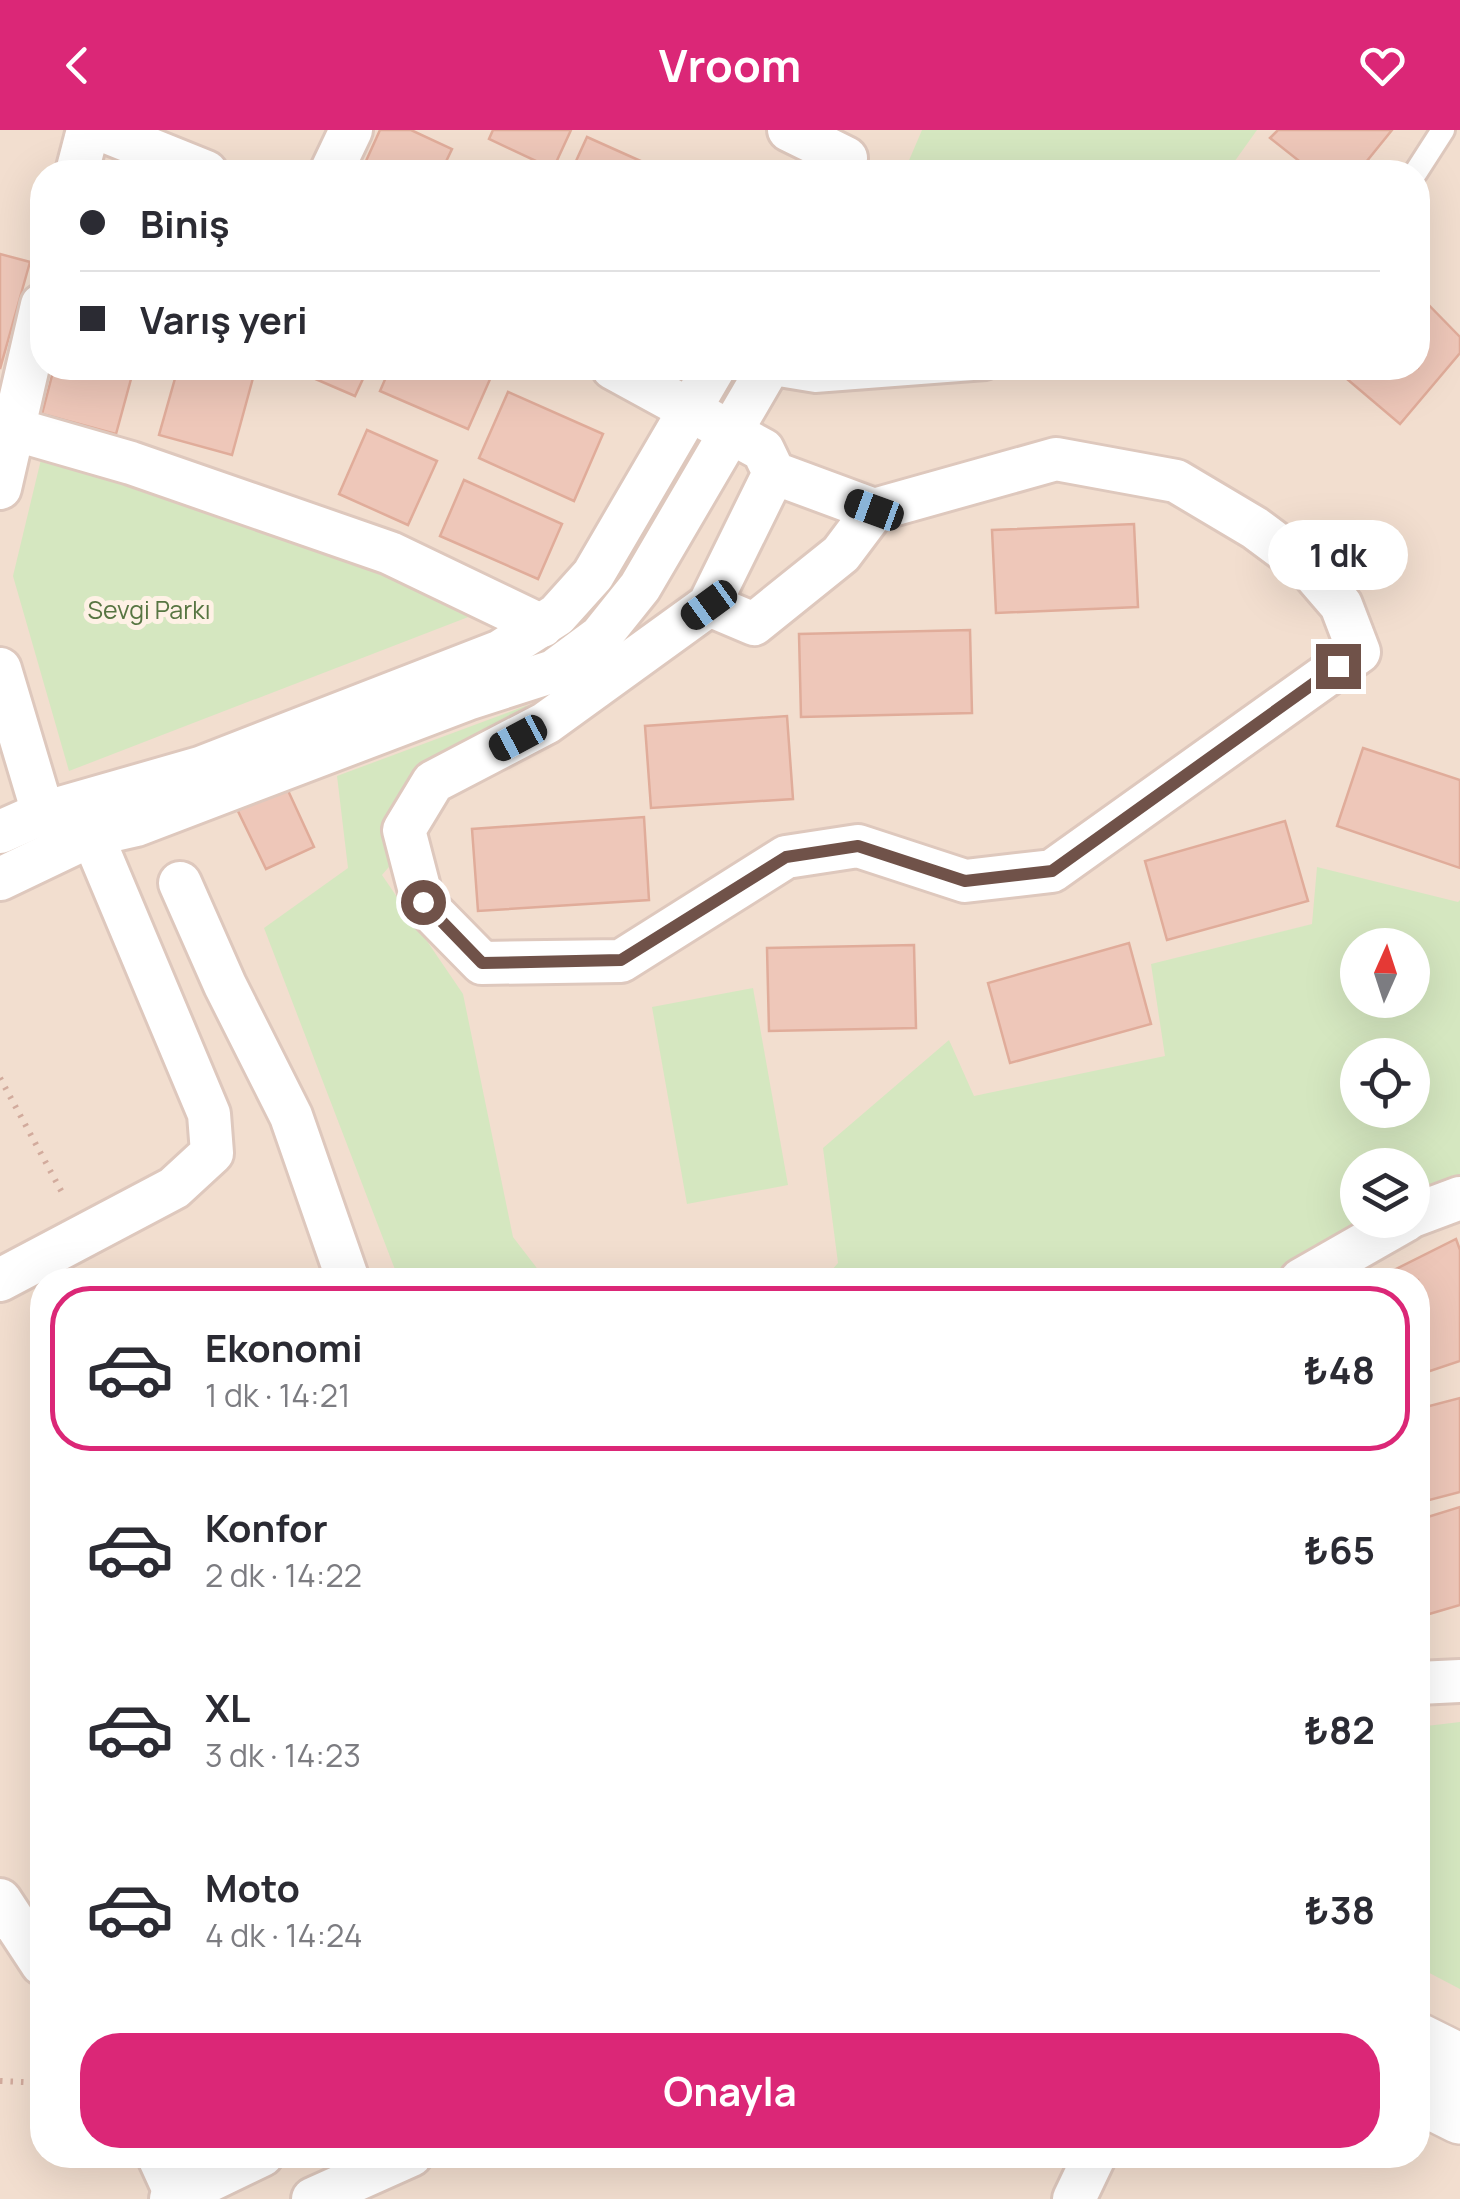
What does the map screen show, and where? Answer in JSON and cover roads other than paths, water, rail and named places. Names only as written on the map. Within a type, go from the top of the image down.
[{"type":"street","points":[[337,160],[351,130]]},
{"type":"street","points":[[789,130],[848,153]]},
{"type":"street","points":[[87,160],[109,132],[177,160]]},
{"type":"street","points":[[0,488],[30,359]]},
{"type":"street","points":[[636,380],[762,450],[774,472],[874,510],[1056,459],[1176,480],[1255,528],[1310,569],[1341,605],[1360,652],[1052,871],[965,881],[858,846],[786,857],[621,960],[482,963],[423,902],[404,830],[433,782],[546,723],[709,605],[774,472]]},
{"type":"street","points":[[0,832],[43,813],[200,768],[501,652],[542,626],[576,596],[608,553],[706,380]]},
{"type":"street","points":[[0,878],[92,835],[136,825],[467,699],[554,671],[600,637],[640,587],[761,380]]},
{"type":"street","points":[[14,430],[131,463],[390,553],[542,626]]},
{"type":"street","points":[[709,605],[754,624],[841,554],[874,510]]},
{"type":"street","points":[[0,669],[43,813]]},
{"type":"street","points":[[0,1280],[174,1188],[212,1153],[208,1114],[92,835]]},
{"type":"street","points":[[180,883],[225,985],[291,1116],[344,1268]]},
{"type":"street","points":[[1430,1209],[1460,1198]]},
{"type":"street","points":[[1322,1268],[1374,1238]]},
{"type":"street","points":[[1430,1682],[1460,1681]]},
{"type":"street","points":[[18,1904],[30,1934]]},
{"type":"street","points":[[1430,2047],[1460,2062]]},
{"type":"street","points":[[1430,2101],[1460,2116]]},
{"type":"street","points":[[163,2168],[175,2198],[236,2168]]},
{"type":"street","points":[[314,2199],[382,2168]]},
{"type":"street","points":[[1074,2199],[1089,2168]]},
{"type":"lane","points":[[1424,160],[1443,130]]},
{"type":"park label","name":"Sevgi Parkı","points":[[149,610]]}]
